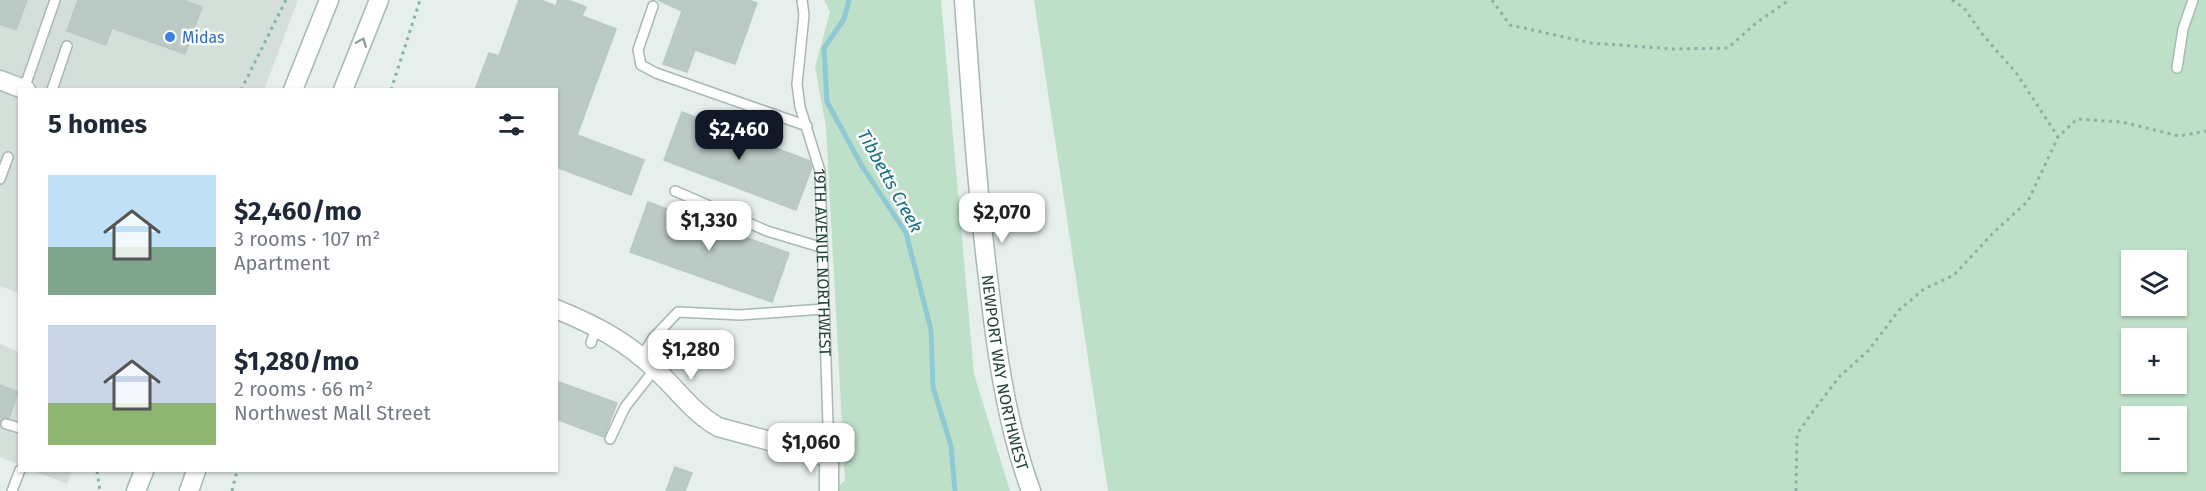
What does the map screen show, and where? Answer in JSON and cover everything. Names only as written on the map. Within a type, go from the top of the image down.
[{"type":"street","points":[[294,88],[329,0]]},
{"type":"street","points":[[344,88],[379,0]]},
{"type":"street","name":"NEWPORT WAY NORTHWEST","points":[[964,0],[978,195],[997,350],[1017,443],[1031,491]]},
{"type":"street","points":[[0,81],[19,88]]},
{"type":"street","points":[[558,310],[594,334],[648,363],[702,418],[718,427],[829,457]]},
{"type":"street","name":"19TH AVENUE NORTHWEST","points":[[829,457],[829,491]]},
{"type":"street","points":[[136,491],[144,472]]},
{"type":"street","points":[[189,491],[196,472]]},
{"type":"lane","points":[[26,88],[55,0]]},
{"type":"lane","name":"19TH AVENUE NORTHWEST","points":[[802,0],[804,15],[797,84],[800,107],[820,171],[820,247],[829,457]]},
{"type":"lane","points":[[2177,68],[2183,29],[2193,0]]},
{"type":"lane","points":[[653,6],[638,50],[641,64],[656,73],[807,126]]},
{"type":"lane","points":[[53,88],[67,46]]},
{"type":"lane","points":[[0,179],[8,157]]},
{"type":"lane","points":[[675,191],[767,231],[820,247]]},
{"type":"lane","points":[[610,439],[648,363],[653,338],[678,312],[740,315],[823,309]]},
{"type":"lane","points":[[6,424],[18,427]]},
{"type":"lane","points":[[12,491],[19,472]]},
{"type":"path","points":[[242,88],[286,0]]},
{"type":"path","points":[[392,88],[420,0]]},
{"type":"path","points":[[1492,0],[1510,25],[1591,43],[1674,49],[1728,48],[1756,23],[1788,0]]},
{"type":"path","points":[[1952,0],[1964,8],[1983,35],[2017,74],[2058,137]]},
{"type":"path","points":[[1796,491],[1797,434],[1817,406],[1840,376],[1868,351],[1899,310],[1924,289],[1954,275],[1994,232],[2028,201],[2058,137],[2077,119],[2122,122],[2179,136],[2206,130]]},
{"type":"path","points":[[97,472],[100,491]]},
{"type":"path","points":[[232,491],[237,472]]},
{"type":"shaded area","points":[[0,0],[298,0],[265,88],[18,88],[18,293],[0,286]]},
{"type":"shaded area","points":[[0,344],[18,352],[18,465],[0,457]]},
{"type":"shaded area","points":[[37,472],[72,472],[67,484]]},
{"type":"green space","points":[[824,0],[941,0],[974,374],[1010,491],[835,491],[845,480],[826,127],[815,67],[830,12]]},
{"type":"green space","points":[[1034,0],[2206,0],[2206,491],[1108,491]]},
{"type":"building","points":[[0,0],[27,0],[16,30],[0,24]]},
{"type":"building","points":[[78,0],[183,0],[202,7],[185,54],[112,28],[106,45],[67,31]]},
{"type":"building","points":[[519,0],[540,0],[556,6],[558,0],[568,0],[586,7],[582,16],[616,29],[577,135],[644,160],[631,195],[558,168],[558,88],[476,87],[489,53],[499,56]]},
{"type":"building","points":[[658,0],[749,0],[757,3],[735,64],[695,50],[687,72],[663,64],[682,11]]},
{"type":"building","points":[[682,112],[810,161],[812,167],[796,210],[664,160]]},
{"type":"building","points":[[648,202],[789,253],[772,302],[630,252]]},
{"type":"building","points":[[558,382],[617,403],[604,437],[558,420]]},
{"type":"building","points":[[0,385],[18,392],[9,418],[0,421]]},
{"type":"building","points":[[675,467],[692,473],[685,491],[666,491]]},
{"type":"waterway","name":"Tibbetts Creek","points":[[849,0],[844,19],[824,48],[827,102],[862,166],[906,233],[931,330],[933,387],[951,446],[955,491]]},
{"type":"place","name":"Midas","points":[[170,37]]}]
